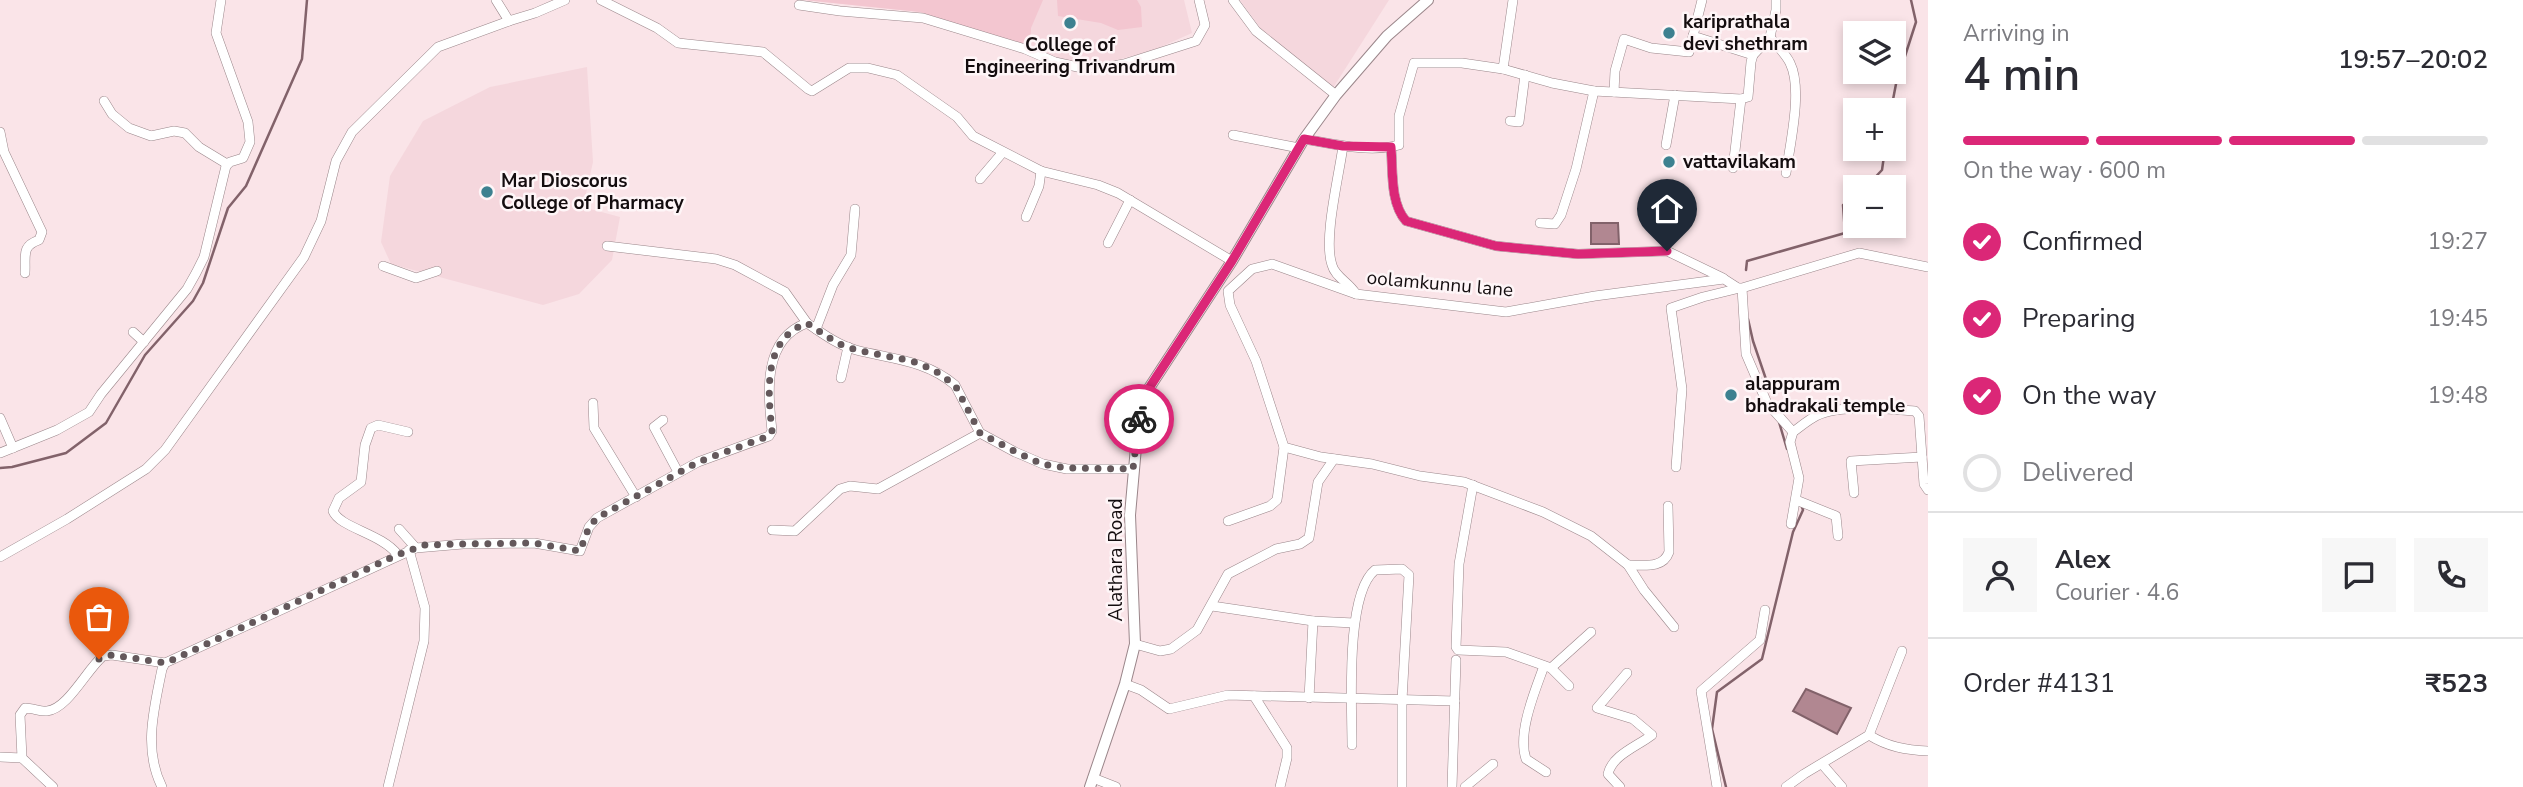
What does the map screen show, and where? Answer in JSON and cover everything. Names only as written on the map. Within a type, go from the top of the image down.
[{"type":"street","points":[[221,0],[216,33],[244,107],[250,142],[245,156],[227,164]]},
{"type":"street","points":[[496,0],[509,21]]},
{"type":"street","points":[[0,557],[146,469],[165,450],[304,257],[321,221],[336,161],[352,132],[438,47],[565,0]]},
{"type":"street","points":[[601,0],[657,28],[678,43],[763,51],[812,91],[849,68],[868,68],[897,75],[957,117],[973,136],[1041,171],[1098,185],[1130,200],[1232,261]]},
{"type":"street","points":[[799,5],[923,18],[1055,62],[1092,68],[1125,64],[1196,41],[1205,25],[1199,0]]},
{"type":"street","points":[[1233,0],[1256,31],[1336,96]]},
{"type":"street","name":"Alathara Road","points":[[1091,782],[1125,684],[1135,644],[1129,515],[1140,402],[1232,261],[1302,144],[1336,96],[1387,36],[1428,0]]},
{"type":"street","points":[[1503,69],[1513,0]]},
{"type":"street","points":[[1614,92],[1615,71],[1625,39],[1651,48],[1689,52],[1702,0]]},
{"type":"street","points":[[1233,135],[1302,144],[1399,145],[1399,117],[1414,63],[1462,63],[1503,69],[1594,91],[1741,99],[1748,97],[1754,55],[1770,37],[1776,0]]},
{"type":"street","points":[[1692,36],[1754,55]]},
{"type":"street","points":[[1770,37],[1791,65],[1795,90],[1795,110],[1786,173]]},
{"type":"street","points":[[1510,121],[1520,122],[1525,75]]},
{"type":"street","points":[[1540,223],[1555,223],[1561,215],[1576,169],[1594,91]]},
{"type":"street","points":[[1666,145],[1675,95]]},
{"type":"street","points":[[1733,168],[1741,99]]},
{"type":"street","points":[[104,101],[112,114],[129,128],[151,136],[174,131],[186,133],[199,147],[227,164]]},
{"type":"street","points":[[0,132],[4,152],[42,232],[39,240],[26,247],[25,272]]},
{"type":"street","points":[[1343,146],[1329,252],[1336,274],[1350,284],[1356,294]]},
{"type":"street","points":[[1391,147],[1396,204],[1406,221],[1496,246],[1578,254],[1667,251],[1740,288]]},
{"type":"street","points":[[981,179],[1003,152]]},
{"type":"street","points":[[0,453],[57,430],[89,412],[187,289],[204,257],[227,164]]},
{"type":"street","points":[[1026,217],[1039,187],[1041,171]]},
{"type":"street","points":[[1108,243],[1130,200]]},
{"type":"street","points":[[816,329],[833,285],[851,255],[855,209]]},
{"type":"street","points":[[607,247],[716,259],[735,265],[785,292],[807,323],[837,343],[912,361],[949,379],[955,385],[980,433],[1042,464],[1067,468],[1133,469]]},
{"type":"street","points":[[1676,467],[1682,389],[1671,308],[1859,253],[1928,267]]},
{"type":"street","name":"oolamkunnu lane","points":[[1284,447],[1256,361],[1230,305],[1230,287],[1252,269],[1272,264],[1356,294],[1506,312],[1595,296],[1724,279]]},
{"type":"street","points":[[383,265],[416,278],[437,271]]},
{"type":"street","points":[[1740,288],[1746,355],[1767,404],[1793,432]]},
{"type":"street","points":[[162,787],[155,774],[150,751],[162,669],[166,663],[412,549],[463,544],[534,543],[580,551],[589,527],[597,518],[678,472],[730,449],[769,436],[772,431],[768,379],[773,359],[787,334],[795,327],[807,323]]},
{"type":"street","points":[[133,332],[144,342]]},
{"type":"street","points":[[841,378],[848,347]]},
{"type":"street","points":[[593,404],[594,428],[636,497]]},
{"type":"street","points":[[1791,524],[1799,478],[1790,442],[1793,432],[1815,416],[1826,413],[1854,409],[1913,411],[1919,416],[1924,484],[1928,490]]},
{"type":"street","points":[[0,418],[13,448]]},
{"type":"street","points":[[663,420],[654,427],[678,472]]},
{"type":"street","points":[[397,555],[383,540],[338,520],[334,511],[339,498],[361,482],[365,446],[371,428],[378,425],[408,432]]},
{"type":"street","points":[[772,530],[794,531],[840,489],[850,486],[878,489],[980,433]]},
{"type":"street","points":[[1228,521],[1270,506],[1277,500],[1284,447],[1296,452],[1372,464],[1473,485],[1543,512],[1591,536],[1628,565],[1674,627]]},
{"type":"street","points":[[1854,493],[1851,461],[1922,457]]},
{"type":"street","points":[[1135,644],[1160,651],[1171,649],[1197,630],[1228,573],[1276,549],[1300,544],[1309,538],[1318,482],[1334,459]]},
{"type":"street","points":[[1473,485],[1459,564],[1456,647],[1466,651],[1474,649],[1506,652],[1548,667],[1569,686]]},
{"type":"street","points":[[1796,500],[1836,516],[1838,536]]},
{"type":"street","points":[[1628,565],[1657,565],[1667,559],[1668,506]]},
{"type":"street","points":[[388,787],[424,641],[425,608],[412,549],[400,529]]},
{"type":"street","points":[[1352,745],[1354,623],[1366,579],[1382,569],[1407,571],[1402,787]]},
{"type":"street","points":[[1212,606],[1313,621],[1354,623]]},
{"type":"street","points":[[1717,787],[1701,691],[1760,640],[1765,610]]},
{"type":"street","points":[[1309,698],[1313,621]]},
{"type":"street","points":[[1546,772],[1526,759],[1524,748],[1529,711],[1548,667],[1591,632]]},
{"type":"street","points":[[1786,787],[1870,734],[1902,651]]},
{"type":"street","points":[[22,758],[22,710],[55,709],[103,656],[118,655],[166,663]]},
{"type":"street","points":[[1452,787],[1456,660]]},
{"type":"street","points":[[1620,787],[1608,774],[1609,769],[1621,756],[1652,735],[1633,719],[1597,708],[1627,673]]},
{"type":"street","points":[[1125,684],[1141,690],[1169,709],[1228,695],[1455,701]]},
{"type":"street","points":[[1254,696],[1287,748],[1280,787]]},
{"type":"street","points":[[1870,734],[1884,744],[1928,751]]},
{"type":"street","points":[[0,757],[22,758],[53,787]]},
{"type":"street","points":[[1465,787],[1493,764]]},
{"type":"street","points":[[1822,764],[1842,787]]},
{"type":"street","points":[[1804,774],[1806,786]]},
{"type":"street","points":[[1091,782],[1116,787]]},
{"type":"shaded area","name":"College of Engineering Trivandrum","points":[[804,0],[1184,0],[1192,33],[1154,50],[1102,64],[1068,61],[920,12]]},
{"type":"shaded area","points":[[804,0],[1043,0],[1031,28],[1030,48],[920,12]]},
{"type":"shaded area","points":[[1057,0],[1137,0],[1141,7],[1142,27],[1118,30],[1101,23],[1058,16]]},
{"type":"shaded area","points":[[1240,0],[1389,0],[1333,88],[1264,33]]},
{"type":"shaded area","name":"Mar Dioscorus College of Pharmacy","points":[[587,67],[593,162],[583,207],[620,217],[612,260],[579,294],[543,305],[391,264],[381,242],[390,176],[423,121],[490,87]]},
{"type":"shaded area","points":[[1591,223],[1618,223],[1619,244],[1591,244]]},
{"type":"shaded area","points":[[1806,689],[1851,708],[1837,734],[1793,711]]},
{"type":"waterway","points":[[0,468],[66,453],[106,423],[145,355],[193,301],[203,283],[228,208],[246,186],[302,59],[307,0]]},
{"type":"waterway","points":[[1893,98],[1916,22],[1911,0]]},
{"type":"waterway","points":[[1877,175],[1882,170],[1883,161]]},
{"type":"waterway","points":[[1746,270],[1747,261],[1843,234]]},
{"type":"waterway","points":[[1748,319],[1770,391]]},
{"type":"waterway","points":[[1779,422],[1787,449]]},
{"type":"waterway","points":[[1726,787],[1712,729],[1717,692],[1762,659],[1793,532],[1802,507]]},
{"type":"way so far","points":[[99,659],[112,655],[166,663],[397,555],[425,545],[534,543],[580,551],[589,527],[597,518],[698,462],[769,436],[772,431],[768,379],[773,359],[787,334],[795,327],[807,323],[837,343],[856,350],[912,361],[934,370],[955,385],[980,433],[1042,464],[1067,468],[1133,469],[1139,419]]},
{"type":"place","name":"College of Engineering Trivandrum","points":[[1070,23]]},
{"type":"place","name":"kariprathala devi shethram","points":[[1669,33]]},
{"type":"place","name":"vattavilakam","points":[[1669,162]]},
{"type":"place","name":"Mar Dioscorus College of Pharmacy","points":[[487,192]]},
{"type":"place","name":"alappuram bhadrakali temple","points":[[1731,395]]},
{"type":"route","points":[[1139,419],[1140,402],[1232,261],[1304,139],[1343,146],[1391,147],[1396,204],[1406,221],[1496,246],[1578,254],[1667,251]]}]
